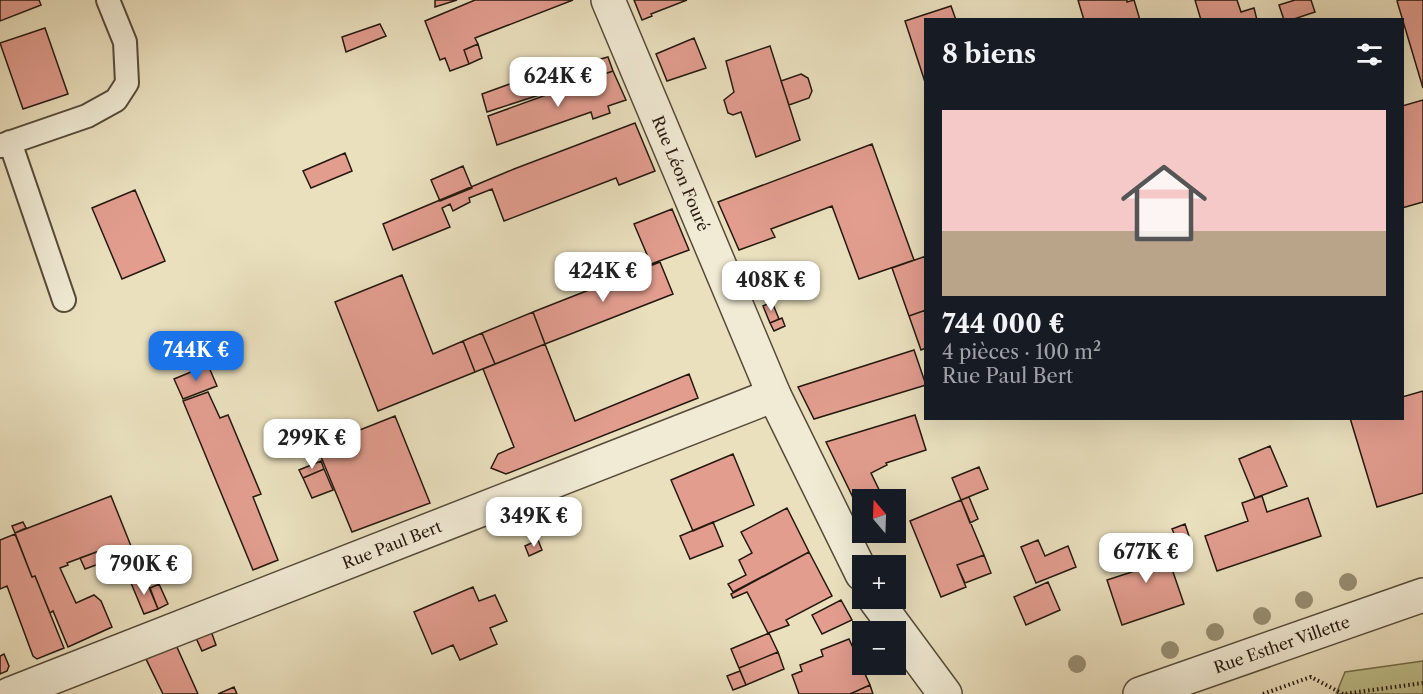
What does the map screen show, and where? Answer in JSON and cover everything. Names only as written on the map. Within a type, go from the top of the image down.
[{"type":"street","name":"Rue Léon Fouré","points":[[608,0],[774,395],[853,555]]},
{"type":"street","name":"Rue Paul Bert","points":[[10,694],[774,395]]},
{"type":"street","name":"Rue Esther Villette","points":[[1140,694],[1423,595]]},
{"type":"street","points":[[882,609],[945,694]]},
{"type":"lane","points":[[64,300],[5,144],[87,116],[116,100],[127,83],[124,42],[108,0]]},
{"type":"path","points":[[1263,694],[1311,677],[1342,694],[1423,683]]},
{"type":"green space","points":[[1423,661],[1423,694],[1336,694],[1345,672]]},
{"type":"building","points":[[0,0],[39,0],[41,5],[0,21]]},
{"type":"building","points":[[435,0],[457,0],[435,7]]},
{"type":"building","points":[[475,0],[573,0],[475,38],[478,44],[464,50],[469,64],[450,71],[445,58],[440,60],[425,21]]},
{"type":"building","points":[[634,0],[687,0],[651,14],[652,16],[642,20]]},
{"type":"building","points":[[1078,0],[1127,0],[1127,2],[1134,0],[1139,18],[1083,18]]},
{"type":"building","points":[[1195,0],[1237,0],[1241,12],[1254,8],[1256,18],[1200,18]]},
{"type":"building","points":[[1295,0],[1311,0],[1315,12],[1297,18],[1283,18],[1279,5]]},
{"type":"building","points":[[1423,0],[1423,88],[1404,18],[1397,1]]},
{"type":"building","points":[[951,6],[955,18],[924,18],[924,79],[905,21]]},
{"type":"building","points":[[380,24],[386,36],[346,52],[342,37]]},
{"type":"building","points":[[45,28],[68,94],[23,109],[0,43]]},
{"type":"building","points":[[694,38],[706,68],[667,81],[656,54]]},
{"type":"building","points":[[478,44],[482,58],[469,64],[464,50]]},
{"type":"building","points":[[770,46],[800,140],[756,157],[741,112],[733,115],[728,113],[724,100],[734,92],[726,61]]},
{"type":"building","points":[[608,57],[613,71],[584,81],[579,65]]},
{"type":"building","points":[[579,65],[584,81],[536,96],[529,77]]},
{"type":"building","points":[[613,71],[626,100],[608,106],[610,113],[593,119],[591,112],[497,145],[488,116]]},
{"type":"building","points":[[801,74],[808,78],[812,91],[809,98],[789,105],[781,81]]},
{"type":"building","points":[[529,77],[536,96],[487,112],[482,94]]},
{"type":"building","points":[[1423,100],[1423,202],[1404,207],[1404,105]]},
{"type":"building","points":[[635,123],[655,171],[619,185],[616,178],[504,221],[492,189],[469,198],[470,202],[453,211],[450,204],[442,208],[450,227],[393,250],[383,224],[514,169]]},
{"type":"building","points":[[872,144],[914,260],[859,279],[832,206],[771,229],[775,237],[739,250],[718,202]]},
{"type":"building","points":[[345,153],[352,171],[311,188],[303,171]]},
{"type":"building","points":[[463,166],[472,188],[440,201],[431,180]]},
{"type":"building","points":[[135,190],[165,261],[122,279],[92,208]]},
{"type":"building","points":[[672,209],[689,250],[651,264],[634,224]]},
{"type":"building","points":[[924,257],[924,311],[909,316],[892,268]]},
{"type":"building","points":[[660,262],[673,294],[545,344],[533,312]]},
{"type":"building","points":[[402,275],[433,354],[463,341],[475,372],[378,411],[335,302]]},
{"type":"building","points":[[772,302],[779,319],[770,323],[763,306]]},
{"type":"building","points":[[924,311],[924,349],[921,350],[909,316]]},
{"type":"building","points":[[533,312],[545,344],[495,364],[482,333]]},
{"type":"building","points":[[782,318],[785,326],[774,331],[770,323]]},
{"type":"building","points":[[482,333],[495,364],[475,372],[463,341]]},
{"type":"building","points":[[545,344],[575,421],[689,374],[698,398],[506,474],[491,468],[498,454],[514,447],[483,369]]},
{"type":"building","points":[[914,350],[924,379],[924,386],[814,419],[798,387]]},
{"type":"building","points":[[208,365],[217,386],[183,399],[174,379]]},
{"type":"building","points":[[1423,391],[1423,493],[1377,507],[1351,420],[1404,420],[1404,396]]},
{"type":"building","points":[[208,392],[220,418],[228,415],[261,494],[253,497],[278,560],[253,570],[183,401]]},
{"type":"building","points":[[915,415],[926,450],[886,463],[887,465],[871,473],[879,489],[852,489],[852,495],[826,442]]},
{"type":"building","points":[[395,416],[430,503],[352,532],[317,447]]},
{"type":"building","points":[[1270,446],[1287,486],[1255,498],[1239,459]]},
{"type":"building","points":[[733,454],[754,505],[693,531],[671,480]]},
{"type":"building","points":[[321,461],[324,469],[303,478],[299,470]]},
{"type":"building","points":[[979,467],[988,489],[961,500],[952,478]]},
{"type":"building","points":[[324,469],[333,490],[312,498],[303,478]]},
{"type":"building","points":[[111,496],[133,551],[115,558],[110,547],[67,563],[68,565],[60,568],[76,603],[94,595],[101,601],[112,627],[68,647],[53,611],[50,613],[35,576],[32,577],[15,533]]},
{"type":"building","points":[[1262,496],[1267,512],[1308,498],[1321,536],[1217,571],[1205,536],[1248,521],[1242,503]]},
{"type":"building","points":[[969,497],[978,519],[970,523],[961,500]]},
{"type":"building","points":[[961,500],[984,555],[957,565],[966,587],[941,597],[910,521]]},
{"type":"building","points":[[787,508],[809,552],[733,592],[728,584],[746,575],[739,560],[752,553],[741,532]]},
{"type":"building","points":[[23,522],[26,528],[15,533],[12,526]]},
{"type":"building","points":[[713,522],[723,546],[690,559],[680,536]]},
{"type":"building","points":[[1185,524],[1189,536],[1177,540],[1172,529]]},
{"type":"building","points":[[15,534],[64,648],[37,659],[33,656],[7,586],[0,589],[0,540]]},
{"type":"building","points":[[1160,534],[1184,604],[1122,625],[1107,580],[1141,569],[1133,544]]},
{"type":"building","points":[[538,540],[542,550],[529,556],[525,546]]},
{"type":"building","points":[[1038,540],[1045,556],[1068,546],[1076,567],[1036,583],[1021,547]]},
{"type":"building","points":[[110,547],[115,558],[85,569],[80,558]]},
{"type":"building","points":[[133,551],[143,574],[129,580],[118,557]]},
{"type":"building","points":[[809,552],[832,596],[786,620],[789,625],[768,633],[747,592],[733,598],[731,594]]},
{"type":"building","points":[[984,555],[991,573],[965,583],[957,565]]},
{"type":"building","points":[[145,578],[158,609],[144,614],[131,583]]},
{"type":"building","points":[[1048,582],[1060,610],[1026,625],[1014,597]]},
{"type":"building","points":[[159,584],[168,604],[158,609],[150,588]]},
{"type":"building","points":[[473,587],[479,601],[495,595],[507,621],[490,628],[497,644],[460,660],[453,645],[432,654],[414,612]]},
{"type":"building","points":[[841,600],[852,620],[822,634],[812,615]]},
{"type":"building","points":[[211,631],[216,645],[202,651],[196,638]]},
{"type":"building","points":[[769,633],[778,652],[739,668],[731,649]]},
{"type":"building","points":[[849,639],[852,646],[852,675],[865,675],[870,685],[850,694],[799,694],[792,675],[802,671],[800,665],[823,656],[821,650]]},
{"type":"building","points":[[176,645],[198,694],[163,694],[146,659]]},
{"type":"building","points":[[778,652],[784,669],[746,685],[739,668]]},
{"type":"building","points":[[4,654],[9,666],[7,671],[0,674],[0,656]]},
{"type":"building","points":[[740,671],[746,685],[733,690],[727,676]]},
{"type":"building","points":[[870,685],[873,694],[850,694]]},
{"type":"building","points":[[234,687],[237,694],[218,694]]}]
